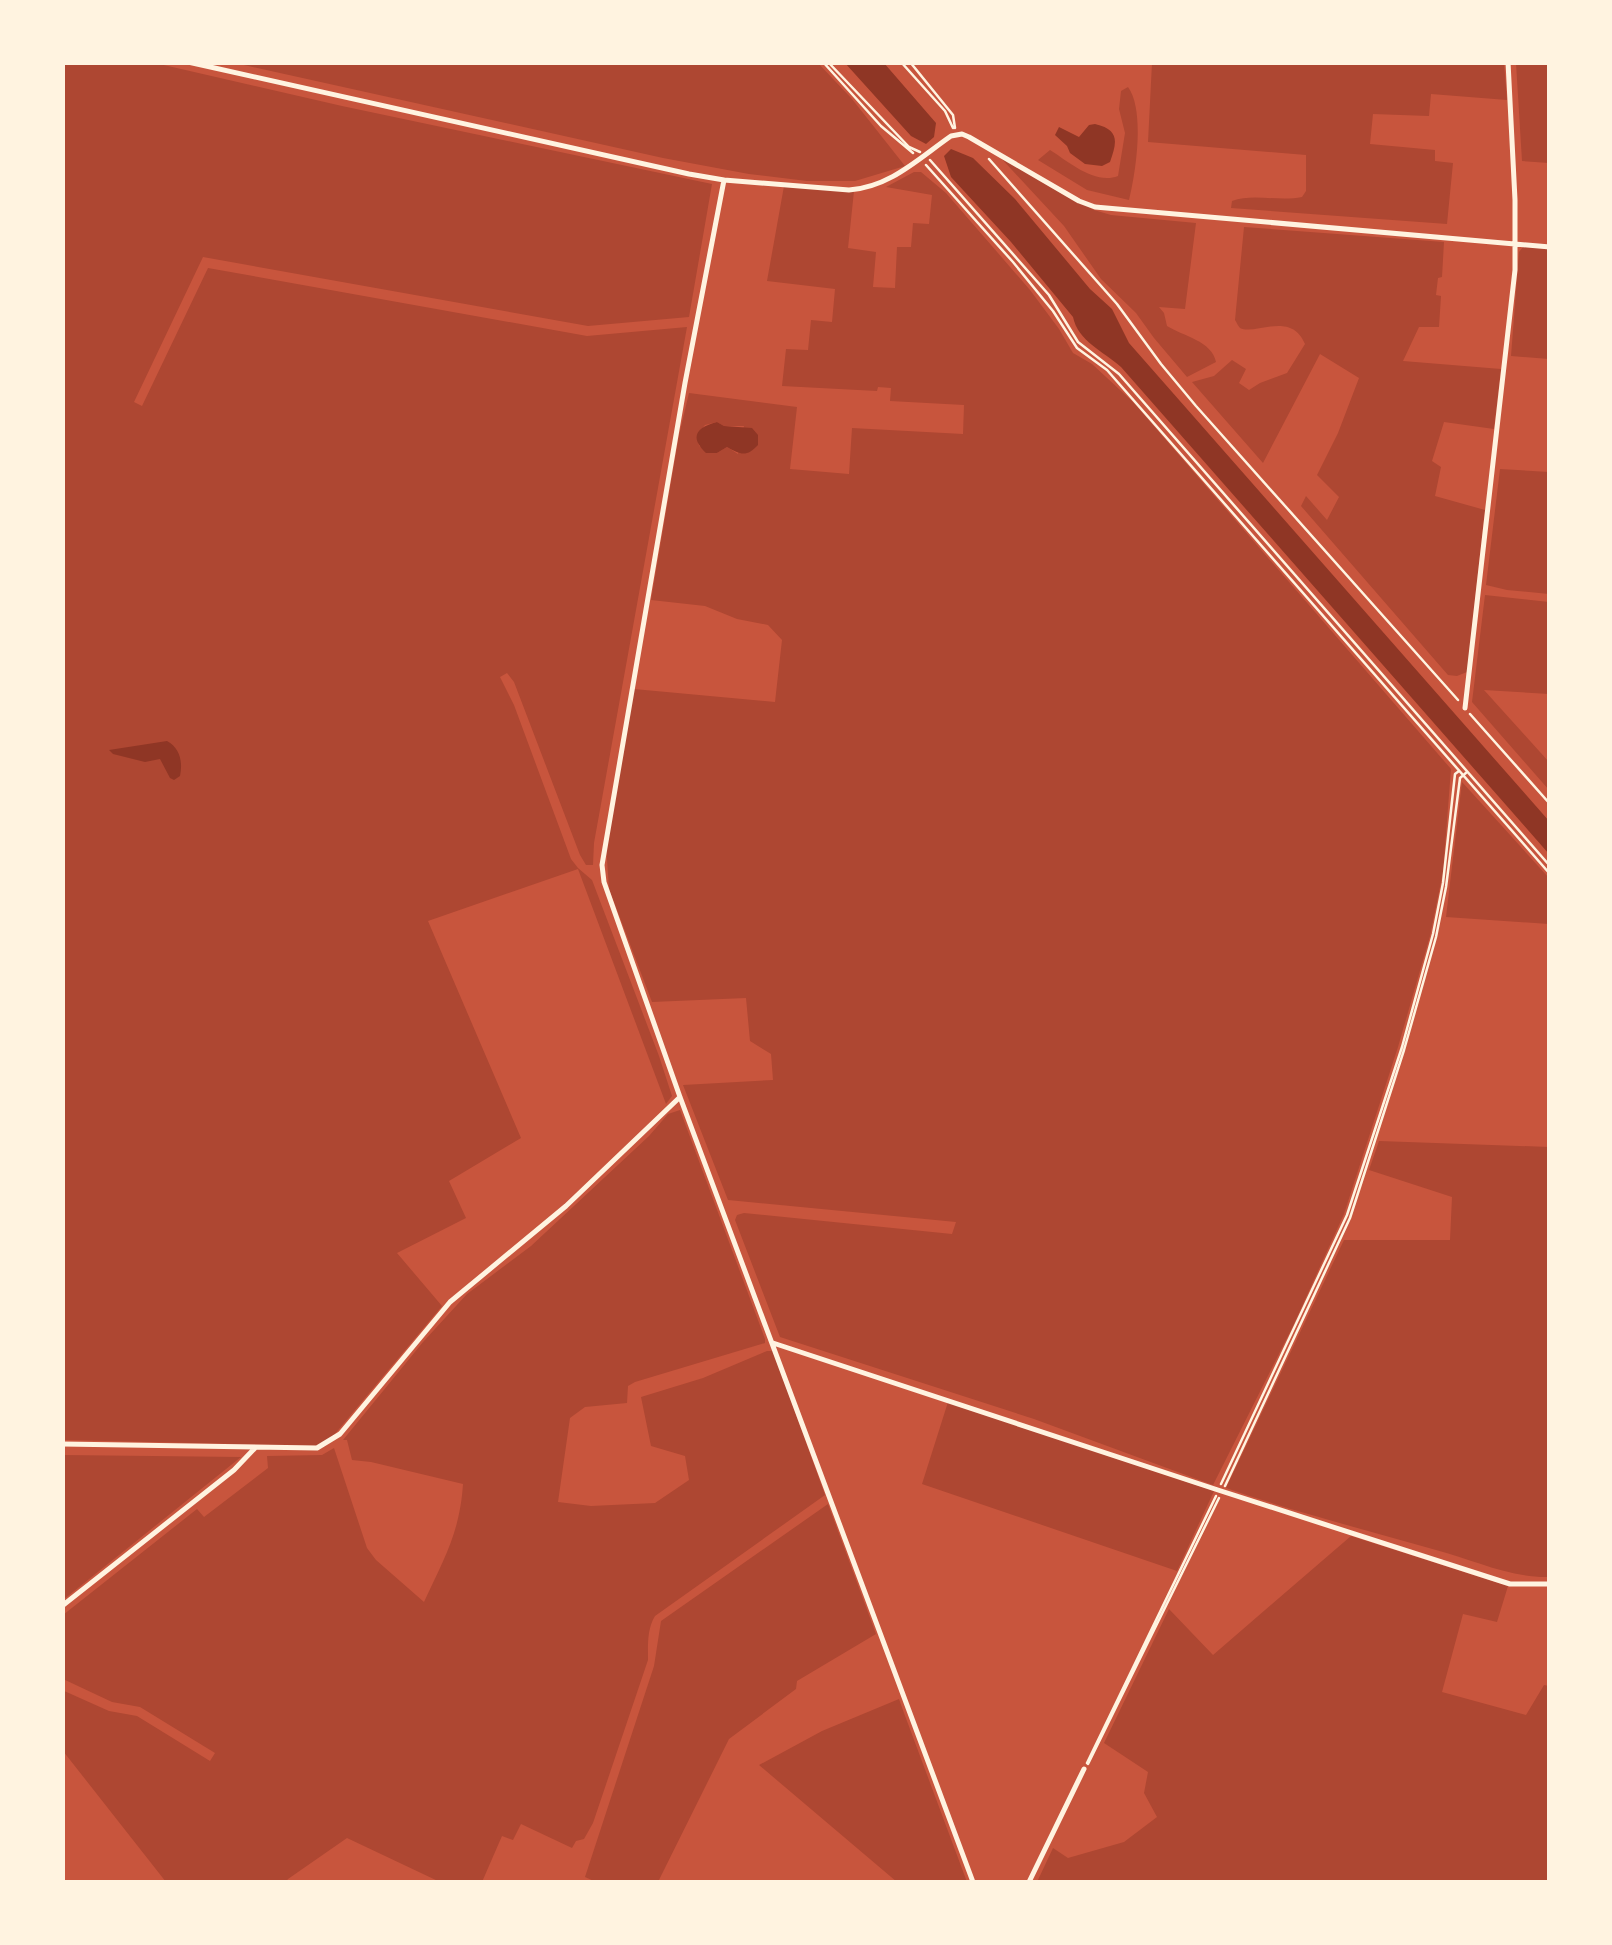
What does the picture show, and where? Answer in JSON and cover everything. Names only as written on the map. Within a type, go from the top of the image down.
[{"type":"street","points":[[188,62],[724,180],[863,189],[886,182],[956,134],[969,136],[1079,201],[1110,210],[1550,247]]},
{"type":"street","points":[[1464,708],[1515,270],[1508,62]]},
{"type":"street","points":[[724,180],[602,865],[604,882],[973,1882]]},
{"type":"street","points":[[62,1444],[316,1448],[340,1434],[450,1302],[566,1206],[680,1096]]},
{"type":"street","points":[[774,1343],[1510,1584],[1550,1584]]},
{"type":"street","points":[[62,1606],[234,1470],[255,1448]]},
{"type":"street","points":[[1029,1882],[1084,1769]]},
{"type":"path","points":[[826,62],[868,112],[922,156],[1048,295],[1078,342],[1119,374],[1550,874]]},
{"type":"path","points":[[901,62],[945,111],[956,134]]},
{"type":"path","points":[[910,62],[953,116],[956,134]]},
{"type":"path","points":[[982,144],[991,162],[1117,304],[1196,406],[1550,804]]},
{"type":"path","points":[[922,156],[1053,311],[1077,348],[1107,370],[1459,770],[1550,866]]},
{"type":"path","points":[[1220,1491],[1347,1215],[1402,1047],[1433,934],[1455,774],[1459,770]]},
{"type":"path","points":[[1084,1769],[1350,1218],[1436,938],[1460,778],[1465,773]]},
{"type":"shaded area","points":[[63,63],[155,63],[712,184],[689,317],[588,326],[203,257],[134,402],[142,406],[208,268],[587,336],[687,327],[593,865],[586,865],[580,855],[514,682],[507,673],[500,677],[571,859],[592,880],[672,1096],[666,1104],[578,869],[428,921],[521,1138],[449,1181],[466,1218],[397,1253],[442,1306],[329,1441],[318,1446],[63,1440]]},
{"type":"shaded area","points":[[235,63],[818,63],[905,166],[855,181],[807,181],[749,174]]},
{"type":"shaded area","points":[[845,63],[884,63],[936,123],[934,137],[926,144],[911,136]]},
{"type":"shaded area","points":[[1152,63],[1504,63],[1507,100],[1431,94],[1429,116],[1373,114],[1370,144],[1435,150],[1435,161],[1453,163],[1447,224],[1231,208],[1232,201],[1240,199],[1302,197],[1306,191],[1306,155],[1148,142]]},
{"type":"shaded area","points":[[1516,63],[1549,63],[1549,163],[1522,161]]},
{"type":"shaded area","points":[[1128,87],[1138,125],[1129,200],[1087,190],[1038,160],[1050,150],[1091,175],[1118,176],[1125,133],[1119,109],[1121,91]]},
{"type":"shaded area","points":[[1089,125],[1109,130],[1114,138],[1110,162],[1102,166],[1085,164],[1055,135],[1059,127],[1079,137]]},
{"type":"shaded area","points":[[951,149],[973,158],[1015,199],[1090,289],[1112,309],[1129,343],[1549,821],[1549,854],[1121,367],[1080,333],[1073,317],[1011,242],[951,177],[944,156]]},
{"type":"shaded area","points":[[1000,157],[1094,210],[1196,223],[1185,309],[1159,307],[1167,326],[1203,344],[1216,362],[1187,377],[1136,313],[1101,279],[1064,226]]},
{"type":"shaded area","points":[[921,172],[946,193],[1030,290],[1073,353],[1092,364],[1133,402],[1451,769],[1443,872],[1430,936],[1344,1214],[1213,1485],[1034,1419],[780,1337],[735,1220],[737,1215],[952,1234],[956,1222],[728,1200],[683,1085],[773,1080],[771,1054],[750,1041],[746,998],[652,1002],[609,889],[606,844],[634,689],[775,702],[782,640],[768,625],[737,619],[705,606],[651,600],[689,393],[797,407],[790,469],[849,474],[852,428],[963,434],[964,405],[890,401],[891,388],[878,387],[877,391],[782,386],[786,349],[808,350],[811,320],[832,322],[835,289],[767,281],[784,186],[854,191],[848,248],[876,252],[873,287],[895,288],[897,247],[911,247],[913,223],[929,224],[932,195],[886,187]],"holes":[[[717,422],[744,426],[738,454],[727,447],[717,453],[699,446],[697,435],[705,425]]]},
{"type":"shaded area","points":[[1244,227],[1444,242],[1442,277],[1438,278],[1436,295],[1441,296],[1439,327],[1419,327],[1403,361],[1501,369],[1494,429],[1444,422],[1432,461],[1441,467],[1435,496],[1485,510],[1467,672],[1448,675],[1301,506],[1306,496],[1327,520],[1339,497],[1317,475],[1359,378],[1320,354],[1263,463],[1192,382],[1214,376],[1232,360],[1246,369],[1239,383],[1249,390],[1287,373],[1305,344],[1291,328],[1247,330],[1235,320]]},
{"type":"shaded area","points":[[1523,247],[1549,248],[1549,359],[1511,356],[1519,252]]},
{"type":"shaded area","points":[[717,422],[752,428],[758,435],[758,445],[747,453],[727,447],[717,453],[706,453],[697,442],[698,433]]},
{"type":"shaded area","points":[[1500,469],[1549,472],[1549,594],[1486,585]]},
{"type":"shaded area","points":[[1485,595],[1549,602],[1549,694],[1484,690],[1549,762],[1549,790],[1472,702]]},
{"type":"shaded area","points":[[167,741],[178,751],[181,761],[180,776],[174,780],[160,759],[145,762],[109,750]]},
{"type":"shaded area","points":[[1462,782],[1549,878],[1549,924],[1446,917]]},
{"type":"shaded area","points":[[680,1110],[765,1343],[635,1382],[628,1386],[627,1403],[585,1407],[570,1418],[558,1502],[591,1506],[655,1503],[689,1480],[685,1456],[651,1446],[641,1397],[703,1378],[767,1351],[773,1351],[825,1495],[655,1616],[649,1632],[648,1660],[593,1823],[584,1839],[576,1841],[572,1848],[521,1824],[513,1840],[502,1836],[482,1882],[440,1882],[347,1838],[286,1882],[166,1882],[63,1751],[62,1690],[109,1711],[137,1716],[210,1761],[215,1753],[140,1707],[112,1702],[63,1679],[63,1615],[197,1509],[204,1517],[268,1468],[267,1456],[322,1455],[334,1448],[367,1548],[424,1602],[455,1531],[463,1484],[352,1460],[347,1440],[343,1440],[467,1294],[531,1246],[668,1114]]},
{"type":"shaded area","points":[[1379,1141],[1549,1147],[1549,1577],[1506,1572],[1226,1488],[1344,1240],[1450,1240],[1452,1197],[1369,1170]]},
{"type":"shaded area","points":[[948,1402],[1214,1491],[1177,1571],[922,1484]]},
{"type":"shaded area","points":[[63,1455],[241,1457],[63,1600]]},
{"type":"shaded area","points":[[828,1504],[876,1634],[797,1681],[796,1689],[729,1739],[658,1882],[596,1882],[585,1877],[654,1666],[661,1621]]},
{"type":"shaded area","points":[[1351,1536],[1508,1586],[1497,1622],[1463,1614],[1442,1692],[1526,1715],[1544,1685],[1549,1686],[1549,1882],[1037,1882],[1053,1848],[1068,1858],[1124,1842],[1157,1817],[1144,1793],[1148,1772],[1104,1743],[1169,1609],[1213,1655]]},
{"type":"shaded area","points":[[899,1699],[967,1882],[897,1882],[759,1765],[822,1731]]}]
